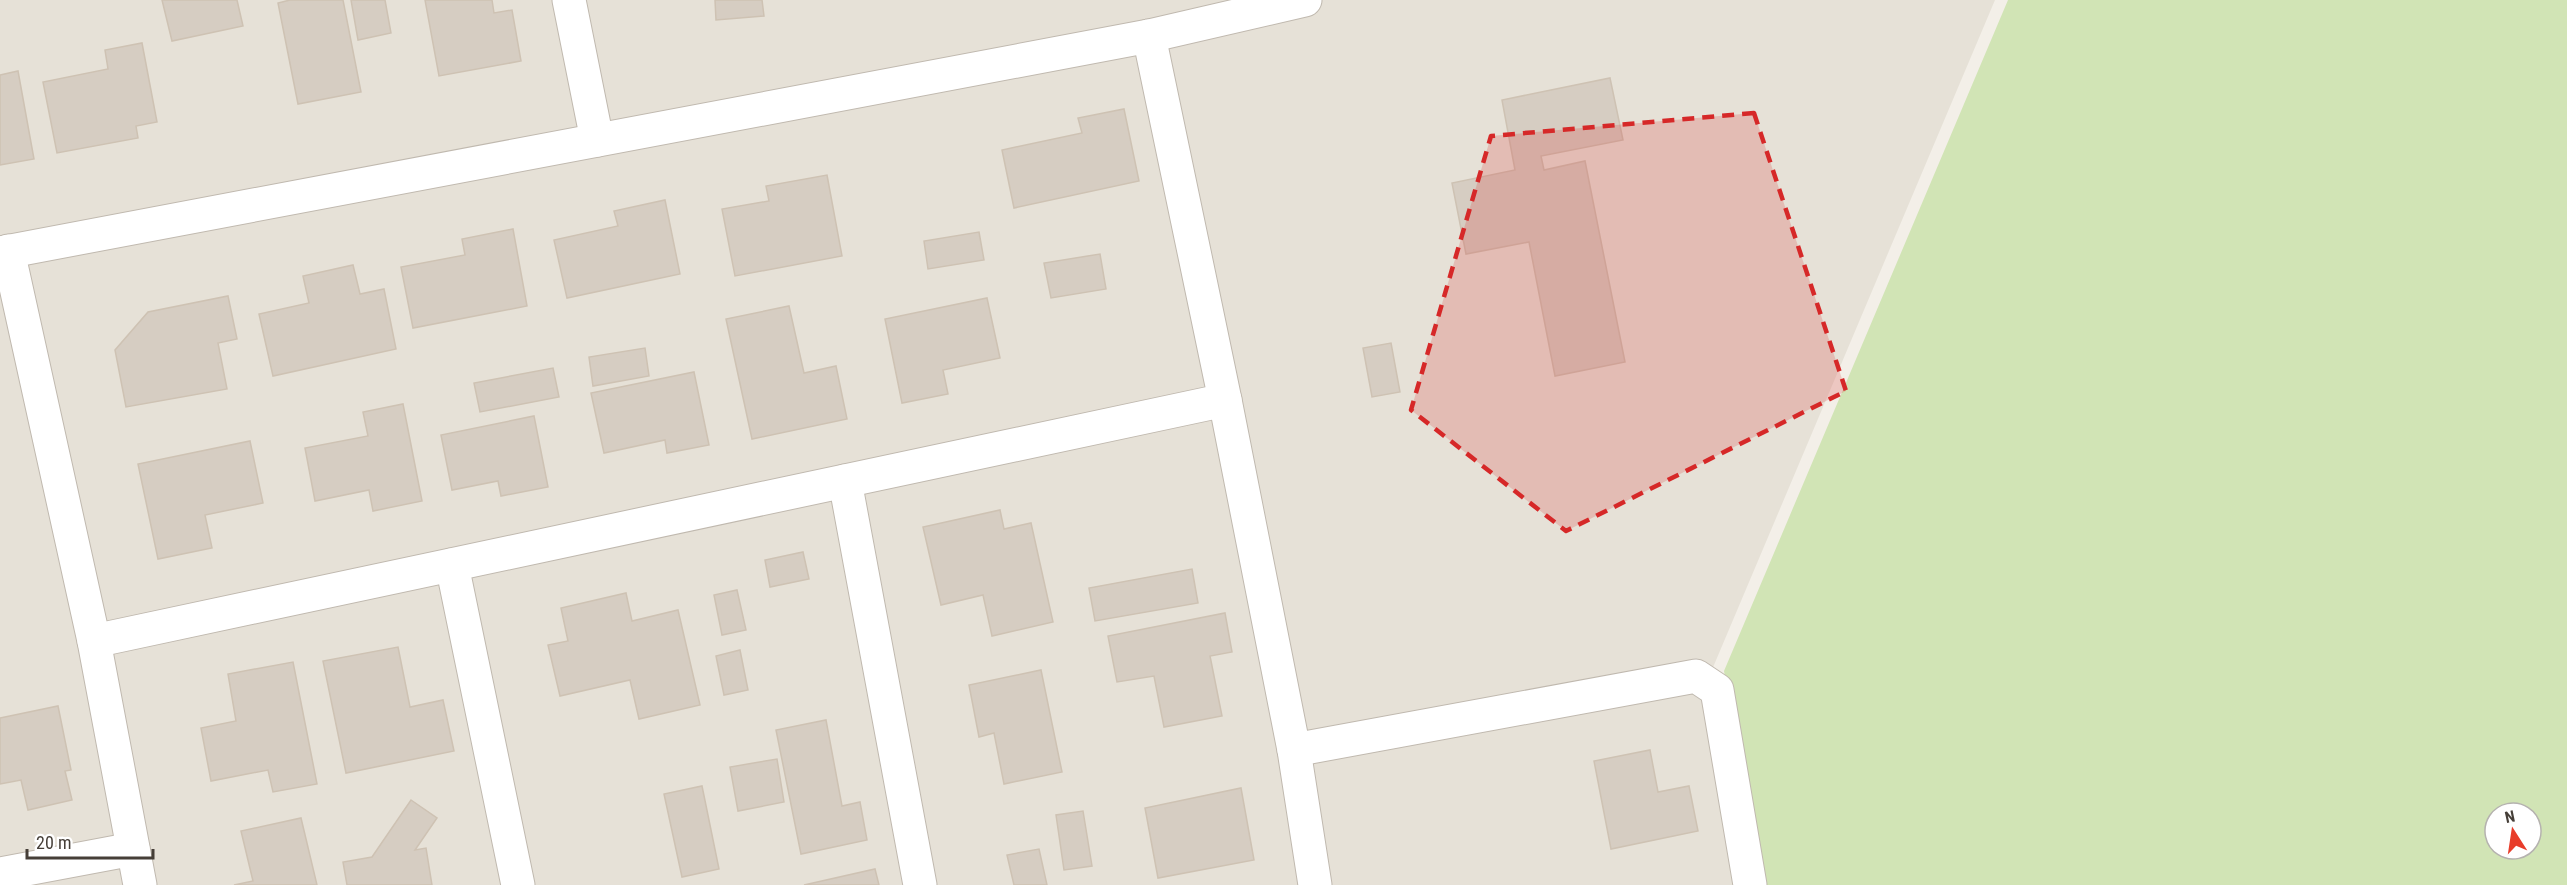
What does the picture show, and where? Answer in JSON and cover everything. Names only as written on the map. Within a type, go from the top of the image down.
[{"type":"street","points":[[569,0],[597,140]]},
{"type":"street","points":[[140,885],[94,641],[4,252],[1149,36],[1305,0]]},
{"type":"street","points":[[1149,36],[1225,400],[1294,750],[1315,885]]},
{"type":"street","points":[[94,641],[1225,400]]},
{"type":"street","points":[[845,481],[920,885]]},
{"type":"street","points":[[452,565],[518,885]]},
{"type":"street","points":[[1294,750],[1696,675],[1717,690],[1749,885]]},
{"type":"street","points":[[0,874],[133,849]]},
{"type":"highlighted area","points":[[1754,113],[1846,391],[1566,531],[1411,410],[1491,136]]},
{"type":"shaded area","points":[[0,0],[1995,0],[1703,691],[1736,885],[0,885]]},
{"type":"green space","points":[[2008,0],[2567,0],[2567,885],[1761,885],[1724,671]]},
{"type":"building","points":[[162,0],[237,0],[243,26],[172,41]]},
{"type":"building","points":[[290,0],[343,0],[361,92],[298,104],[278,3]]},
{"type":"building","points":[[351,0],[385,0],[391,33],[358,40]]},
{"type":"building","points":[[425,0],[492,0],[494,13],[512,10],[521,61],[439,76]]},
{"type":"building","points":[[715,0],[762,0],[764,16],[716,20]]},
{"type":"building","points":[[142,43],[157,122],[136,126],[138,138],[57,153],[43,82],[108,69],[105,50]]},
{"type":"building","points":[[18,71],[34,159],[0,165],[0,75]]},
{"type":"building","points":[[1610,78],[1623,140],[1541,156],[1544,170],[1585,161],[1625,362],[1555,376],[1529,242],[1466,254],[1452,183],[1515,170],[1502,100]]},
{"type":"building","points":[[1124,109],[1139,181],[1014,208],[1002,150],[1082,133],[1078,118]]},
{"type":"building","points":[[827,175],[842,256],[735,276],[722,209],[769,201],[766,186]]},
{"type":"building","points":[[665,200],[680,274],[567,298],[554,240],[618,226],[614,211]]},
{"type":"building","points":[[513,229],[527,306],[413,328],[401,267],[465,255],[462,239]]},
{"type":"building","points":[[979,232],[984,260],[928,269],[924,241]]},
{"type":"building","points":[[1100,254],[1106,289],[1051,298],[1044,263]]},
{"type":"building","points":[[353,265],[360,294],[384,289],[396,349],[273,376],[259,314],[309,303],[303,276]]},
{"type":"building","points":[[228,296],[237,339],[218,343],[227,389],[126,407],[115,350],[148,312]]},
{"type":"building","points":[[987,298],[1000,358],[943,370],[948,394],[902,403],[885,319]]},
{"type":"building","points":[[789,306],[804,373],[836,366],[847,419],[752,439],[726,319]]},
{"type":"building","points":[[1391,343],[1400,392],[1372,397],[1363,348]]},
{"type":"building","points":[[645,348],[649,376],[593,386],[589,357]]},
{"type":"building","points":[[553,368],[559,397],[480,412],[474,383]]},
{"type":"building","points":[[694,372],[709,445],[667,453],[665,440],[604,453],[591,393]]},
{"type":"building","points":[[403,404],[422,501],[373,511],[369,490],[315,501],[305,448],[368,436],[363,412]]},
{"type":"building","points":[[534,416],[548,487],[501,496],[498,481],[452,490],[441,435]]},
{"type":"building","points":[[250,441],[263,503],[205,515],[212,548],[158,559],[138,464]]},
{"type":"building","points":[[1000,510],[1004,529],[1031,523],[1053,622],[992,636],[983,595],[941,605],[923,527]]},
{"type":"building","points":[[803,552],[809,579],[770,587],[765,560]]},
{"type":"building","points":[[1192,569],[1198,603],[1095,621],[1089,588]]},
{"type":"building","points":[[737,590],[746,630],[722,635],[714,595]]},
{"type":"building","points":[[626,593],[632,621],[678,610],[700,705],[639,719],[630,680],[560,696],[548,645],[568,641],[561,608]]},
{"type":"building","points":[[1225,613],[1232,652],[1210,656],[1222,716],[1164,727],[1154,676],[1117,682],[1108,636]]},
{"type":"building","points":[[398,647],[410,707],[443,700],[454,751],[346,773],[323,661]]},
{"type":"building","points":[[740,650],[748,690],[724,695],[716,656]]},
{"type":"building","points":[[293,662],[317,784],[273,792],[268,770],[211,781],[201,728],[236,721],[228,674]]},
{"type":"building","points":[[1041,670],[1062,772],[1004,784],[994,733],[979,737],[969,685]]},
{"type":"building","points":[[58,706],[71,770],[65,771],[72,800],[28,810],[21,780],[0,784],[0,718]]},
{"type":"building","points":[[826,720],[842,806],[860,802],[867,840],[801,854],[776,730]]},
{"type":"building","points":[[1650,750],[1658,792],[1689,786],[1698,831],[1611,849],[1594,761]]},
{"type":"building","points":[[777,759],[784,802],[738,811],[730,767]]},
{"type":"building","points":[[702,786],[719,869],[682,877],[664,794]]},
{"type":"building","points":[[1241,788],[1254,860],[1158,878],[1145,808]]},
{"type":"building","points":[[411,800],[437,818],[415,850],[426,848],[432,885],[347,885],[343,862],[372,857]]},
{"type":"building","points":[[1083,811],[1092,866],[1064,870],[1056,815]]},
{"type":"building","points":[[301,818],[317,885],[234,885],[253,881],[241,831]]},
{"type":"building","points":[[1039,849],[1047,885],[1014,885],[1007,855]]},
{"type":"building","points":[[875,869],[879,885],[804,885]]}]
